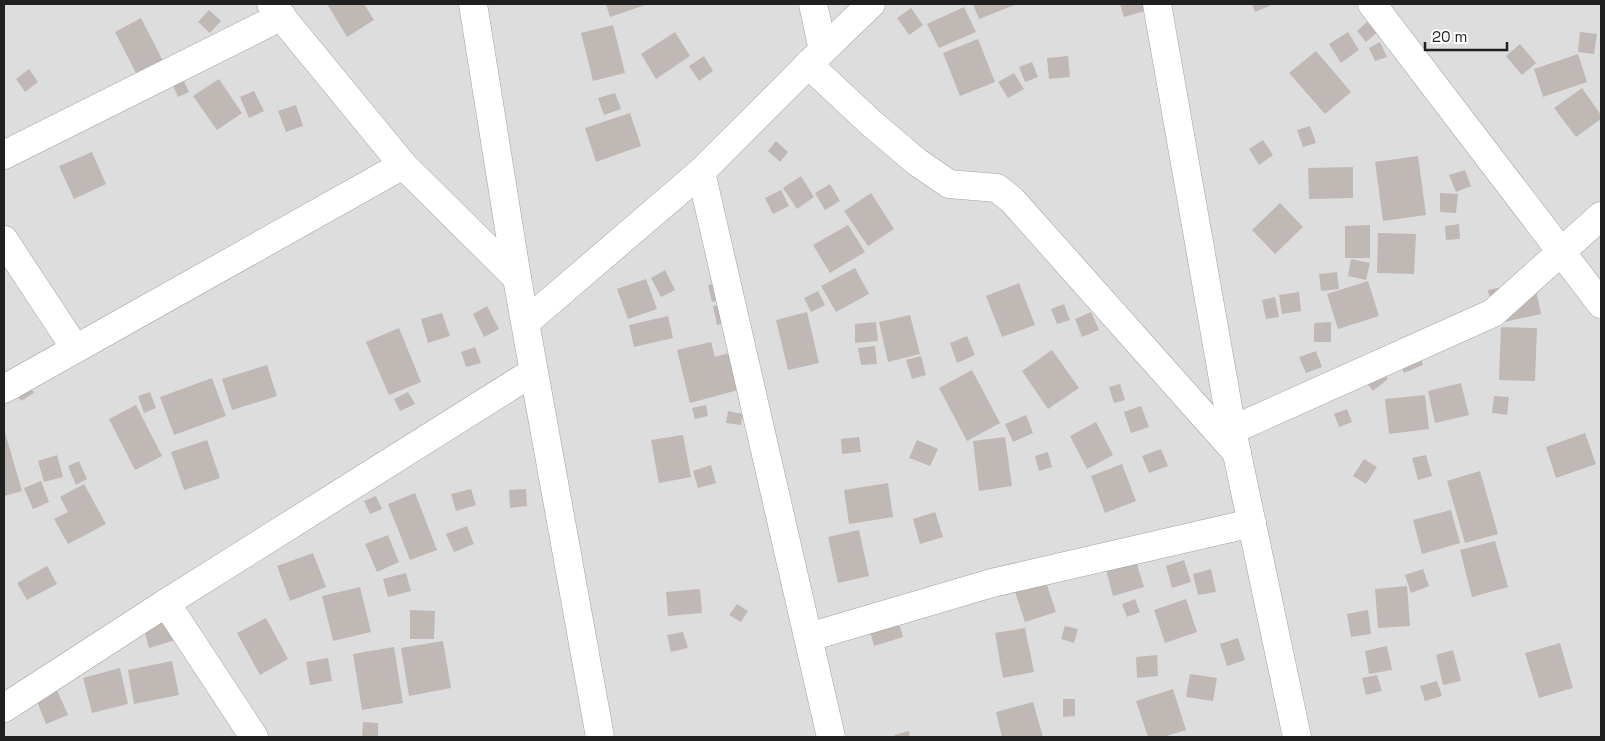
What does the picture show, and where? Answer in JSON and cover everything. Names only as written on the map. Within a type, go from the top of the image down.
[{"type":"street","points":[[473,4],[533,372],[600,737]]},
{"type":"street","points":[[813,4],[815,57],[872,123],[917,162],[949,184],[997,188],[1012,200],[1235,442]]},
{"type":"street","points":[[526,322],[701,172],[815,57],[871,4]]},
{"type":"street","points":[[1157,4],[1235,442],[1297,737]]},
{"type":"street","points":[[1372,4],[1601,304]]},
{"type":"street","points":[[4,155],[277,10],[402,165],[517,278]]},
{"type":"street","points":[[4,389],[402,165]]},
{"type":"street","points":[[701,172],[831,737]]},
{"type":"street","points":[[1235,442],[1494,313],[1560,251],[1601,216]]},
{"type":"street","points":[[4,240],[75,348]]},
{"type":"street","points":[[4,708],[166,603],[533,372]]},
{"type":"street","points":[[809,637],[992,583],[1252,523]]},
{"type":"street","points":[[166,603],[254,737]]},
{"type":"shaded area","points":[[4,4],[1601,4],[1601,737],[4,737]]},
{"type":"building","points":[[327,4],[364,4],[374,20],[347,37]]},
{"type":"building","points":[[606,4],[648,4],[610,17]]},
{"type":"building","points":[[973,4],[1017,4],[979,19]]},
{"type":"building","points":[[1120,4],[1143,4],[1145,11],[1124,17]]},
{"type":"building","points":[[1252,4],[1274,4],[1255,12]]},
{"type":"building","points":[[964,7],[976,32],[939,48],[927,24]]},
{"type":"building","points":[[911,8],[923,25],[909,35],[897,18]]},
{"type":"building","points":[[209,10],[221,21],[210,33],[198,22]]},
{"type":"building","points":[[141,18],[163,61],[137,75],[115,32]]},
{"type":"building","points":[[1370,19],[1380,30],[1366,42],[1357,31]]},
{"type":"building","points":[[613,25],[625,73],[593,81],[581,33]]},
{"type":"building","points":[[675,32],[690,56],[656,79],[641,54]]},
{"type":"building","points":[[1348,32],[1359,50],[1341,63],[1329,44]]},
{"type":"building","points":[[1580,32],[1597,34],[1594,54],[1578,52]]},
{"type":"building","points":[[978,39],[995,82],[960,96],[943,53]]},
{"type":"building","points":[[1380,42],[1387,57],[1375,61],[1369,48]]},
{"type":"building","points":[[1520,44],[1536,63],[1522,75],[1506,56]]},
{"type":"building","points":[[1316,51],[1351,92],[1325,114],[1289,73]]},
{"type":"building","points":[[1578,54],[1587,82],[1543,97],[1534,69]]},
{"type":"building","points":[[704,56],[713,71],[699,81],[689,66]]},
{"type":"building","points":[[1068,56],[1070,77],[1049,79],[1047,58]]},
{"type":"building","points":[[1032,62],[1038,77],[1025,82],[1019,67]]},
{"type":"building","points":[[29,69],[38,82],[25,92],[16,79]]},
{"type":"building","points":[[1014,73],[1024,89],[1008,98],[998,82]]},
{"type":"building","points":[[183,79],[189,92],[178,97],[172,83]]},
{"type":"building","points":[[219,79],[242,113],[217,130],[193,96]]},
{"type":"building","points":[[1582,88],[1601,115],[1601,119],[1576,137],[1554,108]]},
{"type":"building","points":[[254,91],[264,111],[249,118],[240,97]]},
{"type":"building","points":[[615,93],[621,109],[604,115],[598,98]]},
{"type":"building","points":[[296,105],[303,126],[286,132],[278,111]]},
{"type":"building","points":[[630,113],[641,146],[596,162],[585,128]]},
{"type":"building","points":[[1310,126],[1316,143],[1303,147],[1297,130]]},
{"type":"building","points":[[1263,140],[1273,155],[1259,165],[1249,149]]},
{"type":"building","points":[[776,141],[788,152],[780,162],[768,151]]},
{"type":"building","points":[[92,152],[106,184],[74,199],[59,166]]},
{"type":"building","points":[[1418,156],[1426,215],[1383,221],[1375,162]]},
{"type":"building","points":[[1353,167],[1353,198],[1309,199],[1308,168]]},
{"type":"building","points":[[1465,170],[1471,186],[1456,192],[1449,175]]},
{"type":"building","points":[[801,176],[814,197],[797,209],[783,188]]},
{"type":"building","points":[[830,184],[840,201],[825,210],[815,193]]},
{"type":"building","points":[[781,190],[789,206],[773,214],[765,198]]},
{"type":"building","points":[[871,193],[894,229],[868,246],[844,211]]},
{"type":"building","points":[[1440,193],[1458,194],[1456,213],[1440,212]]},
{"type":"building","points":[[1280,203],[1303,227],[1275,254],[1252,230]]},
{"type":"building","points":[[1459,224],[1460,239],[1446,240],[1445,226]]},
{"type":"building","points":[[848,225],[865,252],[830,273],[813,245]]},
{"type":"building","points":[[1370,225],[1370,258],[1345,258],[1345,226]]},
{"type":"building","points":[[1378,233],[1416,234],[1414,274],[1377,273]]},
{"type":"building","points":[[1351,259],[1370,263],[1366,280],[1348,276]]},
{"type":"building","points":[[855,268],[869,294],[836,312],[821,286]]},
{"type":"building","points":[[665,270],[675,290],[661,297],[651,278]]},
{"type":"building","points":[[1337,272],[1339,289],[1321,291],[1319,274]]},
{"type":"building","points":[[736,278],[740,296],[712,302],[708,285]]},
{"type":"building","points":[[646,279],[657,309],[628,319],[617,289]]},
{"type":"building","points":[[1534,280],[1541,314],[1495,324],[1488,290]]},
{"type":"building","points":[[1368,281],[1379,316],[1338,329],[1327,294]]},
{"type":"building","points":[[1019,283],[1035,325],[1002,337],[986,296]]},
{"type":"building","points":[[818,291],[825,305],[811,312],[804,298]]},
{"type":"building","points":[[1299,292],[1301,311],[1282,314],[1279,295]]},
{"type":"building","points":[[1275,297],[1279,317],[1266,319],[1262,300]]},
{"type":"building","points":[[737,301],[741,319],[717,325],[713,306]]},
{"type":"building","points":[[1064,304],[1070,320],[1057,324],[1051,309]]},
{"type":"building","points":[[487,306],[499,329],[484,337],[473,314]]},
{"type":"building","points":[[807,312],[819,363],[788,370],[776,320]]},
{"type":"building","points":[[1091,312],[1099,330],[1082,337],[1075,319]]},
{"type":"building","points":[[442,313],[450,336],[428,343],[421,319]]},
{"type":"building","points":[[910,315],[920,354],[888,362],[879,322]]},
{"type":"building","points":[[668,316],[673,338],[634,347],[629,325]]},
{"type":"building","points":[[876,322],[878,341],[855,343],[855,324]]},
{"type":"building","points":[[1331,322],[1331,342],[1314,342],[1314,323]]},
{"type":"building","points":[[1501,327],[1537,328],[1535,381],[1499,380]]},
{"type":"building","points":[[399,328],[421,382],[389,395],[366,342]]},
{"type":"building","points":[[967,336],[975,355],[957,363],[950,343]]},
{"type":"building","points":[[711,342],[715,357],[729,353],[738,390],[690,403],[677,350]]},
{"type":"building","points":[[875,346],[877,364],[861,365],[858,348]]},
{"type":"building","points":[[475,347],[481,363],[466,367],[461,352]]},
{"type":"building","points":[[1417,348],[1423,365],[1404,373],[1397,355]]},
{"type":"building","points":[[1052,350],[1079,388],[1048,409],[1022,371]]},
{"type":"building","points":[[1316,351],[1322,367],[1306,373],[1299,357]]},
{"type":"building","points":[[921,356],[926,375],[912,379],[906,360]]},
{"type":"building","points":[[267,365],[277,396],[232,410],[222,379]]},
{"type":"building","points":[[1378,367],[1388,379],[1373,391],[1363,378]]},
{"type":"building","points":[[972,370],[1000,423],[967,441],[939,388]]},
{"type":"building","points":[[212,378],[226,416],[174,435],[160,397]]},
{"type":"building","points":[[26,380],[34,393],[21,401],[13,388]]},
{"type":"building","points":[[1461,383],[1469,415],[1435,423],[1428,391]]},
{"type":"building","points":[[1120,384],[1125,400],[1114,403],[1109,387]]},
{"type":"building","points":[[150,392],[156,408],[144,413],[138,396]]},
{"type":"building","points":[[408,392],[415,404],[400,411],[394,399]]},
{"type":"building","points":[[1425,395],[1429,429],[1389,434],[1385,399]]},
{"type":"building","points":[[1494,396],[1509,397],[1507,415],[1492,413]]},
{"type":"building","points":[[136,405],[162,456],[135,470],[109,419]]},
{"type":"building","points":[[706,405],[708,416],[695,419],[692,408]]},
{"type":"building","points":[[1141,406],[1149,427],[1131,433],[1124,412]]},
{"type":"building","points":[[1347,409],[1352,422],[1339,427],[1334,414]]},
{"type":"building","points":[[728,411],[743,414],[741,425],[726,423]]},
{"type":"building","points":[[1026,415],[1033,433],[1013,442],[1005,424]]},
{"type":"building","points":[[1096,422],[1113,455],[1087,469],[1070,436]]},
{"type":"building","points":[[4,429],[22,491],[4,496]]},
{"type":"building","points":[[1585,433],[1596,464],[1556,478],[1546,447]]},
{"type":"building","points":[[683,435],[691,477],[659,483],[651,440]]},
{"type":"building","points":[[859,437],[861,452],[842,454],[841,439]]},
{"type":"building","points":[[1005,437],[1012,486],[979,491],[973,441]]},
{"type":"building","points":[[207,440],[220,478],[184,490],[171,452]]},
{"type":"building","points":[[917,440],[938,449],[930,466],[909,458]]},
{"type":"building","points":[[1161,449],[1168,466],[1149,473],[1142,456]]},
{"type":"building","points":[[1048,452],[1052,467],[1039,471],[1035,456]]},
{"type":"building","points":[[57,455],[63,477],[44,482],[38,461]]},
{"type":"building","points":[[1426,455],[1432,476],[1418,480],[1412,458]]},
{"type":"building","points":[[1364,459],[1377,467],[1366,484],[1353,476]]},
{"type":"building","points":[[79,461],[87,479],[76,485],[68,466]]},
{"type":"building","points":[[1122,464],[1136,501],[1105,513],[1091,476]]},
{"type":"building","points":[[711,465],[716,483],[698,488],[693,471]]},
{"type":"building","points":[[1480,471],[1498,534],[1465,543],[1447,481]]},
{"type":"building","points":[[41,481],[49,502],[33,509],[24,488]]},
{"type":"building","points":[[888,483],[893,517],[849,524],[844,490]]},
{"type":"building","points":[[84,484],[106,524],[68,544],[54,519],[68,512],[60,497]]},
{"type":"building","points":[[471,489],[476,505],[456,511],[451,494]]},
{"type":"building","points":[[526,489],[527,506],[510,508],[509,490]]},
{"type":"building","points":[[415,493],[437,550],[410,560],[388,504]]},
{"type":"building","points":[[376,496],[382,509],[370,514],[364,501]]},
{"type":"building","points":[[1451,510],[1460,543],[1422,554],[1413,520]]},
{"type":"building","points":[[935,512],[943,537],[920,544],[913,519]]},
{"type":"building","points":[[467,526],[474,544],[454,552],[446,534]]},
{"type":"building","points":[[859,530],[869,576],[838,583],[828,537]]},
{"type":"building","points":[[388,535],[399,562],[377,572],[365,544]]},
{"type":"building","points":[[1495,541],[1508,587],[1472,597],[1460,550]]},
{"type":"building","points":[[313,553],[326,587],[290,601],[277,566]]},
{"type":"building","points":[[1184,560],[1191,582],[1172,588],[1166,566]]},
{"type":"building","points":[[1136,561],[1144,587],[1113,596],[1106,570]]},
{"type":"building","points":[[47,566],[57,584],[27,600],[17,583]]},
{"type":"building","points":[[1211,569],[1216,592],[1198,595],[1193,574]]},
{"type":"building","points":[[1423,569],[1429,586],[1411,593],[1405,575]]},
{"type":"building","points":[[406,573],[411,591],[388,597],[383,579]]},
{"type":"building","points":[[1044,576],[1056,612],[1025,622],[1013,586]]},
{"type":"building","points":[[1407,586],[1410,626],[1378,628],[1375,589]]},
{"type":"building","points":[[360,587],[371,632],[333,641],[322,596]]},
{"type":"building","points":[[700,589],[702,613],[668,616],[666,592]]},
{"type":"building","points":[[1135,599],[1140,612],[1127,617],[1122,604]]},
{"type":"building","points":[[1186,599],[1197,632],[1165,643],[1154,610]]},
{"type":"building","points":[[737,604],[748,611],[741,622],[729,615]]},
{"type":"building","points":[[410,610],[435,611],[434,639],[410,639]]},
{"type":"building","points":[[1368,610],[1371,634],[1351,637],[1347,614]]},
{"type":"building","points":[[897,616],[903,637],[874,646],[868,624]]},
{"type":"building","points":[[173,618],[179,639],[149,648],[143,626]]},
{"type":"building","points":[[266,618],[288,659],[260,675],[237,633]]},
{"type":"building","points":[[1065,626],[1078,629],[1074,643],[1061,639]]},
{"type":"building","points":[[1025,628],[1034,672],[1003,678],[995,633]]},
{"type":"building","points":[[683,632],[688,648],[671,652],[667,635]]},
{"type":"building","points":[[1238,638],[1245,660],[1227,666],[1220,644]]},
{"type":"building","points":[[443,641],[451,688],[409,696],[401,648]]},
{"type":"building","points":[[1560,643],[1573,688],[1539,698],[1525,653]]},
{"type":"building","points":[[1387,646],[1392,670],[1369,674],[1365,651]]},
{"type":"building","points":[[394,647],[403,703],[362,710],[353,654]]},
{"type":"building","points":[[1453,650],[1461,681],[1443,685],[1436,655]]},
{"type":"building","points":[[1157,655],[1158,676],[1137,678],[1136,657]]},
{"type":"building","points":[[328,658],[332,681],[310,685],[306,662]]},
{"type":"building","points":[[172,661],[179,695],[134,704],[128,670]]},
{"type":"building","points":[[120,668],[128,704],[92,713],[83,678]]},
{"type":"building","points":[[1190,674],[1217,678],[1213,701],[1186,697]]},
{"type":"building","points":[[1377,675],[1382,691],[1366,695],[1362,678]]},
{"type":"building","points":[[1437,681],[1442,696],[1425,701],[1420,686]]},
{"type":"building","points":[[1173,689],[1186,730],[1163,737],[1148,737],[1136,701]]},
{"type":"building","points":[[57,690],[68,715],[46,724],[36,699]]},
{"type":"building","points":[[1063,699],[1075,699],[1075,716],[1063,717]]},
{"type":"building","points":[[1033,702],[1043,737],[1002,737],[996,712]]},
{"type":"building","points":[[363,722],[378,723],[378,737],[362,737]]},
{"type":"building","points":[[909,731],[910,737],[895,737],[894,735]]}]
